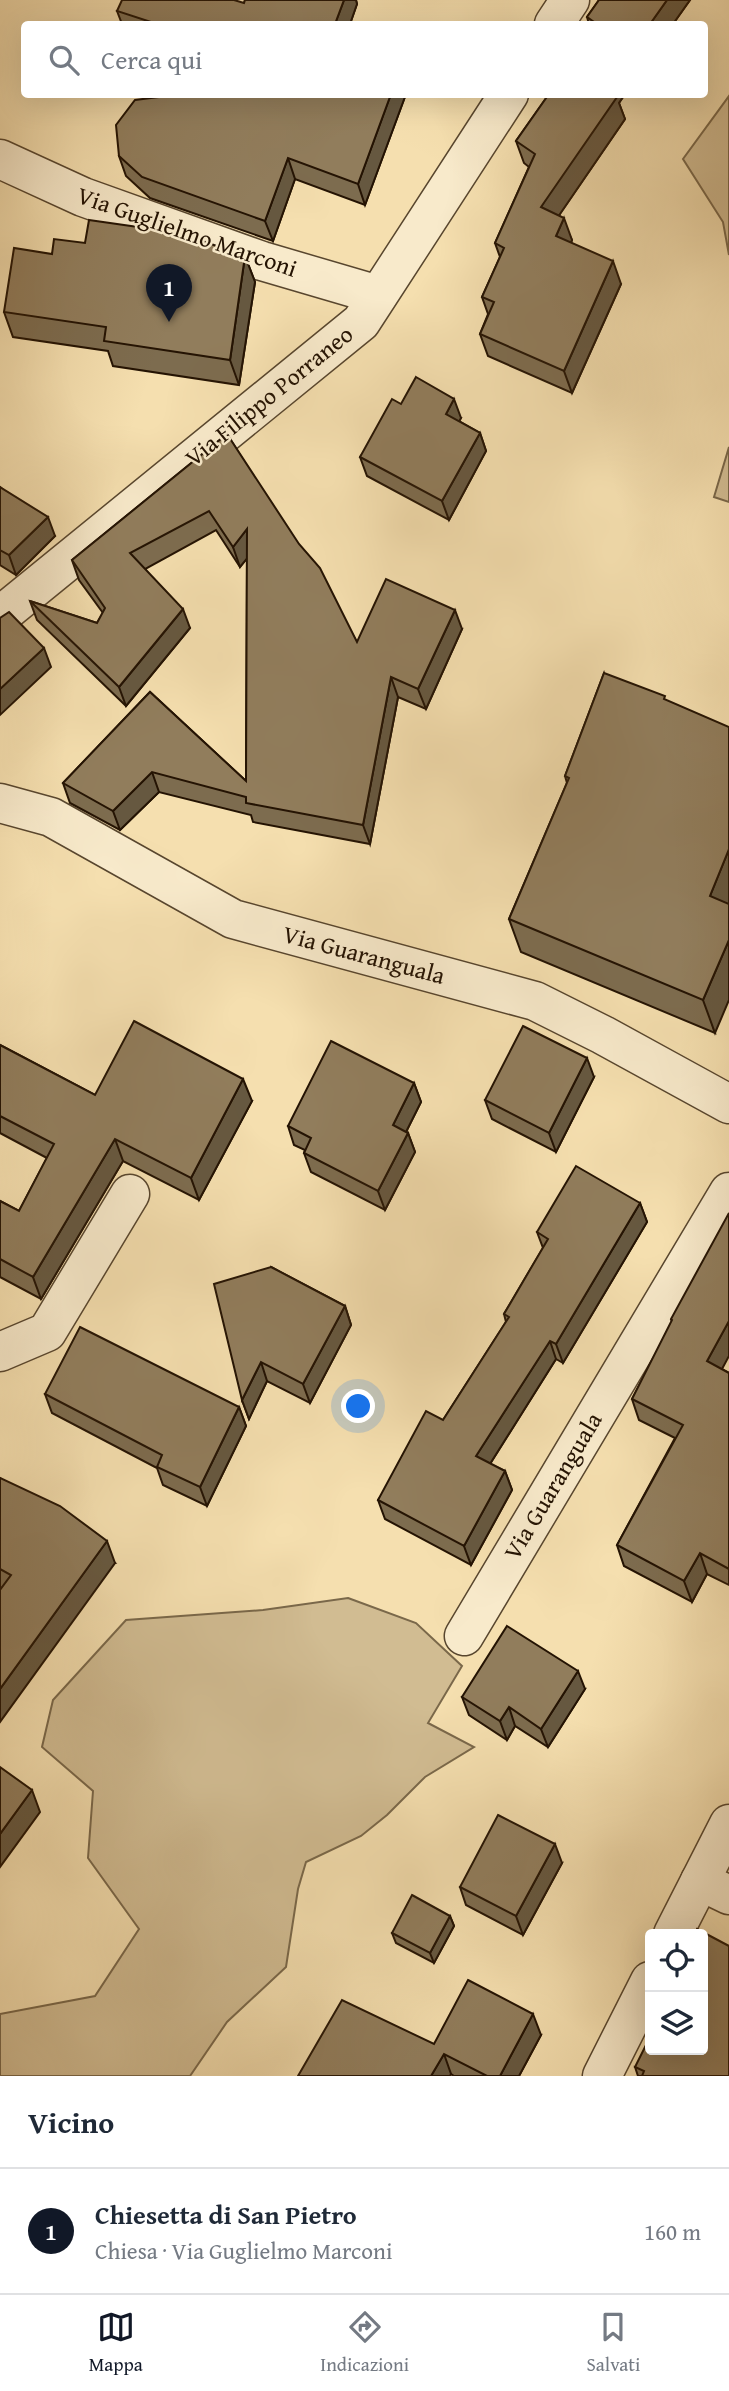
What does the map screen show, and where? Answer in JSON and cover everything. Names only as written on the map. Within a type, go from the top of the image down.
[{"type":"street","points":[[556,21],[570,0]]},
{"type":"street","name":"Via Filippo Porraneo","points":[[0,616],[361,322],[506,98]]},
{"type":"street","name":"Via Guglielmo Marconi","points":[[0,159],[83,197],[262,261],[378,295]]},
{"type":"street","name":"Via Guaranguala","points":[[0,803],[51,817],[233,919],[535,1001],[729,1104]]},
{"type":"street","name":"Via Guaranguala","points":[[464,1636],[729,1192]]},
{"type":"street","points":[[0,1352],[47,1332],[130,1194]]},
{"type":"street","points":[[678,1929],[715,1888],[729,1824]]},
{"type":"street","points":[[603,2076],[645,1990]]},
{"type":"shaded area","points":[[729,96],[729,255],[723,222],[683,159]]},
{"type":"shaded area","points":[[729,447],[729,502],[714,497]]},
{"type":"shaded area","points":[[348,1598],[416,1623],[462,1666],[428,1723],[474,1747],[425,1777],[387,1815],[361,1836],[306,1862],[298,1889],[286,1967],[227,2022],[190,2076],[0,2076],[0,2014],[95,1996],[139,1929],[88,1858],[93,1791],[42,1747],[53,1700],[126,1620],[263,1610]]},
{"type":"building","points":[[122,0],[234,0],[244,3],[245,0],[344,0],[336,21],[148,21],[117,11]]},
{"type":"building","points":[[599,0],[667,0],[652,21],[593,21],[587,17]]},
{"type":"building","points":[[390,98],[358,184],[288,158],[265,221],[142,177],[119,156],[116,125],[135,100]]},
{"type":"building","points":[[546,98],[616,98],[541,207],[564,218],[556,236],[613,261],[564,371],[480,334],[494,302],[482,297],[504,248],[495,243],[535,154],[516,141]]},
{"type":"building","points":[[89,220],[180,233],[245,256],[230,360],[104,341],[106,327],[4,312],[14,248],[52,254],[54,239],[85,243]]},
{"type":"building","points":[[416,377],[454,399],[446,414],[480,433],[442,501],[360,457],[392,399],[401,404]]},
{"type":"building","points":[[227,434],[299,544],[320,568],[357,642],[386,579],[455,610],[418,689],[391,677],[363,825],[246,803],[246,797],[152,772],[113,811],[63,783],[150,692],[246,781],[247,529],[233,547],[209,511],[130,553],[183,609],[119,687],[30,601],[97,623],[105,608],[72,560]]},
{"type":"building","points":[[0,487],[48,517],[9,555],[0,550]]},
{"type":"building","points":[[9,612],[44,648],[0,689],[0,618]]},
{"type":"building","points":[[604,673],[665,696],[664,699],[729,727],[729,849],[710,896],[729,904],[729,940],[703,1000],[509,919],[569,778],[565,776]]},
{"type":"building","points":[[134,1021],[243,1079],[191,1178],[115,1139],[33,1277],[0,1259],[0,1201],[19,1211],[54,1144],[0,1116],[0,1045],[95,1095]]},
{"type":"building","points":[[523,1026],[587,1058],[549,1133],[485,1100]]},
{"type":"building","points":[[331,1041],[414,1083],[393,1125],[408,1133],[378,1191],[304,1153],[311,1138],[288,1126]]},
{"type":"building","points":[[576,1166],[640,1203],[556,1344],[550,1341],[476,1456],[505,1471],[464,1546],[378,1500],[426,1411],[443,1420],[509,1317],[504,1314],[548,1239],[537,1232]]},
{"type":"building","points":[[729,1213],[729,1321],[707,1361],[729,1373],[729,1569],[700,1553],[684,1581],[617,1545],[683,1425],[632,1399],[671,1319]]},
{"type":"building","points":[[271,1267],[345,1306],[303,1384],[261,1362],[242,1400],[214,1284]]},
{"type":"building","points":[[80,1327],[239,1407],[200,1487],[157,1467],[162,1455],[45,1394]]},
{"type":"building","points":[[0,1478],[60,1506],[107,1541],[0,1689],[0,1590],[11,1575],[0,1569]]},
{"type":"building","points":[[507,1626],[578,1671],[541,1729],[509,1707],[500,1721],[462,1697]]},
{"type":"building","points":[[0,1767],[32,1790],[0,1834]]},
{"type":"building","points":[[498,1815],[555,1844],[516,1916],[460,1887]]},
{"type":"building","points":[[412,1895],[450,1916],[430,1953],[392,1933]]},
{"type":"building","points":[[708,1935],[729,1946],[729,2076],[642,2076],[644,2071],[635,2067],[645,2047],[645,2055],[708,2055]]},
{"type":"building","points":[[468,1980],[533,2014],[500,2076],[487,2076],[444,2054],[431,2076],[298,2076],[342,2000],[434,2044]]},
{"type":"place","name":"Chiesetta di San Pietro","points":[[169,322]]}]
